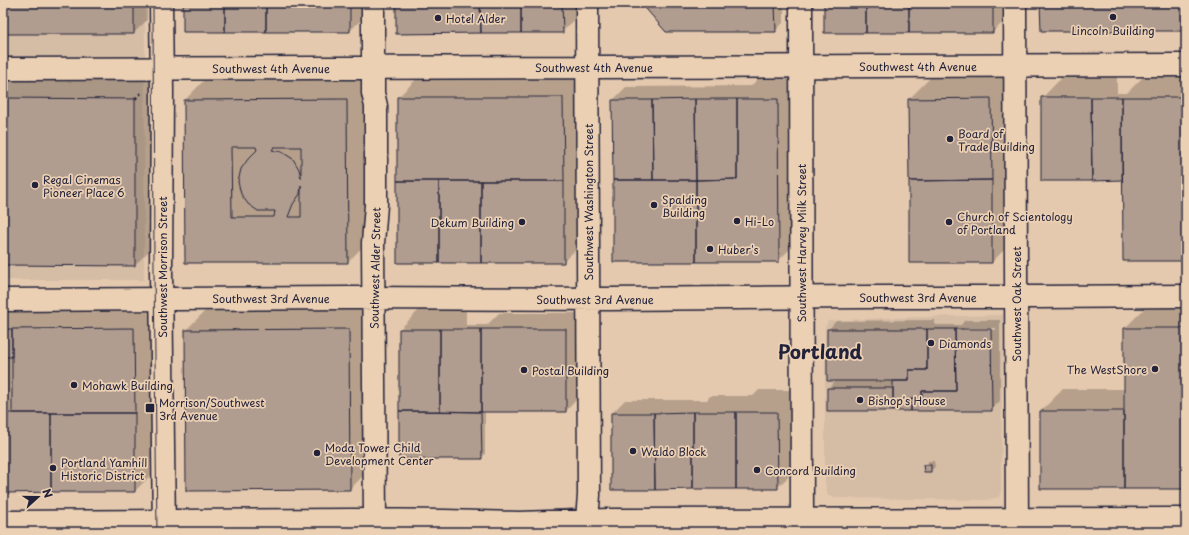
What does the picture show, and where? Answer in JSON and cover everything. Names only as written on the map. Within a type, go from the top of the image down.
[{"type":"main road","name":"Southwest Morrison Street","points":[[161,3],[164,527]]},
{"type":"main road","name":"Southwest Alder Street","points":[[373,3],[373,93],[376,106],[376,205],[373,243],[376,528]]},
{"type":"main road","name":"Southwest Washington Street","points":[[586,526],[588,495],[587,3]]},
{"type":"main road","name":"Southwest Harvey Milk Street","points":[[800,3],[803,526]]},
{"type":"main road","name":"Southwest Oak Street","points":[[1015,3],[1016,525]]},
{"type":"main road","name":"Southwest 4th Avenue","points":[[3,69],[1186,65]]},
{"type":"main road","name":"Southwest 3rd Avenue","points":[[3,300],[1186,296]]},
{"type":"main road","points":[[3,522],[164,527],[376,528],[445,526],[519,528],[586,526],[1016,525],[1186,519]]},
{"type":"main road","points":[[632,532],[655,526]]},
{"type":"path","points":[[135,99],[142,92]]},
{"type":"shaded area","points":[[3,3],[145,3],[144,280],[3,280]]},
{"type":"shaded area","points":[[1003,315],[1001,491],[999,497],[986,500],[840,498],[828,496],[825,484],[825,327],[828,321]]},
{"type":"building","points":[[3,3],[134,3],[134,34],[3,34]]},
{"type":"building","points":[[183,3],[225,3],[225,32],[183,32]]},
{"type":"building","points":[[225,3],[266,3],[266,32],[225,32]]},
{"type":"building","points":[[266,3],[350,3],[350,32],[266,32]]},
{"type":"building","name":"Hotel Alder","points":[[396,3],[480,3],[481,33],[396,34]]},
{"type":"building","points":[[480,3],[521,3],[521,33],[481,33]]},
{"type":"building","points":[[521,3],[562,3],[563,33],[521,33]]},
{"type":"building","points":[[641,3],[775,3],[776,32],[666,32]]},
{"type":"building","points":[[824,3],[866,3],[866,33],[824,33]]},
{"type":"building","points":[[866,3],[909,3],[909,33],[866,33]]},
{"type":"building","points":[[909,3],[993,3],[993,33],[909,33]]},
{"type":"building","name":"Lincoln Building","points":[[1040,3],[1186,3],[1186,31],[1041,31]]},
{"type":"building","points":[[397,97],[563,97],[564,181],[397,181]]},
{"type":"building","points":[[1041,97],[1091,97],[1092,181],[1041,181]]},
{"type":"building","points":[[1091,97],[1122,97],[1122,180],[1092,181]]},
{"type":"building","points":[[1122,97],[1186,97],[1186,261],[1123,261]]},
{"type":"building","points":[[3,98],[135,99],[135,266],[3,265]]},
{"type":"building","name":"Board of Trade Building","points":[[991,98],[992,180],[909,181],[908,99]]},
{"type":"building","points":[[347,99],[348,263],[185,263],[184,100]],"holes":[[[231,147],[256,147],[257,150],[241,169],[238,182],[241,194],[248,204],[258,211],[275,211],[274,217],[232,217]],[[274,147],[301,147],[301,178],[299,169],[293,159],[282,152],[272,150]],[[301,185],[301,217],[288,217],[293,204],[300,194]]]},
{"type":"building","points":[[695,99],[696,180],[653,180],[652,100]]},
{"type":"building","points":[[695,99],[737,99],[737,179],[696,180]]},
{"type":"building","name":"Hi-Lo","points":[[737,99],[778,99],[779,262],[696,262],[696,180],[737,179]]},
{"type":"building","points":[[612,100],[652,100],[653,180],[613,180]]},
{"type":"building","name":"Spalding Building","points":[[613,180],[696,180],[696,262],[613,262]]},
{"type":"building","points":[[992,180],[992,263],[909,263],[909,181]]},
{"type":"building","points":[[397,181],[439,181],[439,263],[397,263]]},
{"type":"building","points":[[439,181],[481,181],[481,263],[439,263]]},
{"type":"building","name":"Dekum Building","points":[[481,181],[564,181],[564,263],[481,263]]},
{"type":"building","name":"Mohawk Building","points":[[134,328],[135,413],[12,413],[12,329]]},
{"type":"building","name":"The WestShore","points":[[1124,328],[1186,328],[1186,489],[1124,489]]},
{"type":"building","points":[[3,329],[12,329],[12,357],[6,357],[6,413],[3,413]]},
{"type":"building","points":[[349,329],[350,490],[186,491],[185,330]]},
{"type":"building","points":[[399,329],[440,329],[440,411],[399,411]]},
{"type":"building","points":[[440,329],[481,329],[481,412],[440,411]]},
{"type":"building","name":"Postal Building","points":[[481,329],[566,329],[566,412],[481,412]]},
{"type":"building","points":[[827,329],[927,329],[927,370],[909,370],[909,381],[827,381]]},
{"type":"building","points":[[927,329],[955,329],[956,391],[922,391],[922,399],[911,399],[911,411],[893,411],[893,381],[909,381],[909,370],[927,370]]},
{"type":"building","points":[[955,329],[991,329],[992,411],[911,411],[911,399],[922,399],[922,391],[956,391]]},
{"type":"building","name":"Bishop's House","points":[[827,388],[893,388],[893,411],[827,411]]},
{"type":"building","points":[[399,411],[481,412],[482,459],[399,459]]},
{"type":"building","points":[[1040,411],[1124,411],[1124,489],[1040,489]]},
{"type":"building","points":[[693,412],[693,489],[655,490],[654,413]]},
{"type":"building","points":[[693,412],[736,412],[736,489],[693,489]]},
{"type":"building","name":"Concord Building","points":[[736,412],[777,412],[778,489],[736,489]]},
{"type":"building","points":[[3,413],[51,413],[51,492],[6,493],[6,490],[3,490]]},
{"type":"building","points":[[51,413],[135,413],[135,492],[51,492]]},
{"type":"building","name":"Waldo Block","points":[[611,413],[654,413],[655,490],[611,490]]},
{"type":"building","points":[[923,465],[931,465],[931,472],[924,472]]},
{"type":"tram line","points":[[153,3],[157,532]]},
{"type":"place","name":"Lincoln Building","points":[[1113,17]]},
{"type":"place","name":"Hotel Alder","points":[[438,18]]},
{"type":"place","name":"Board of Trade Building","points":[[950,139]]},
{"type":"place","name":"Regal Cinemas Pioneer Place 6","points":[[35,185]]},
{"type":"place","name":"Spalding Building","points":[[654,205]]},
{"type":"place","name":"Hi-Lo","points":[[737,221]]},
{"type":"place","name":"Dekum Building","points":[[522,222]]},
{"type":"place","name":"Church of Scientology of Portland","points":[[949,222]]},
{"type":"place","name":"Huber's","points":[[710,249]]},
{"type":"place","name":"Diamonds","points":[[931,343]]},
{"type":"place","name":"The WestShore","points":[[1155,369]]},
{"type":"place","name":"Postal Building","points":[[524,370]]},
{"type":"place","name":"Mohawk Building","points":[[74,385]]},
{"type":"place","name":"Bishop's House","points":[[860,400]]},
{"type":"place","name":"Morrison/Southwest 3rd Avenue","points":[[150,408]]},
{"type":"place","name":"Waldo Block","points":[[633,451]]},
{"type":"place","name":"Moda Tower Child Development Center","points":[[317,453]]},
{"type":"place","name":"Portland Yamhill Historic District","points":[[53,468]]},
{"type":"place","name":"Concord Building","points":[[757,470]]},
{"type":"district","name":"Portland","points":[[820,351]]}]
